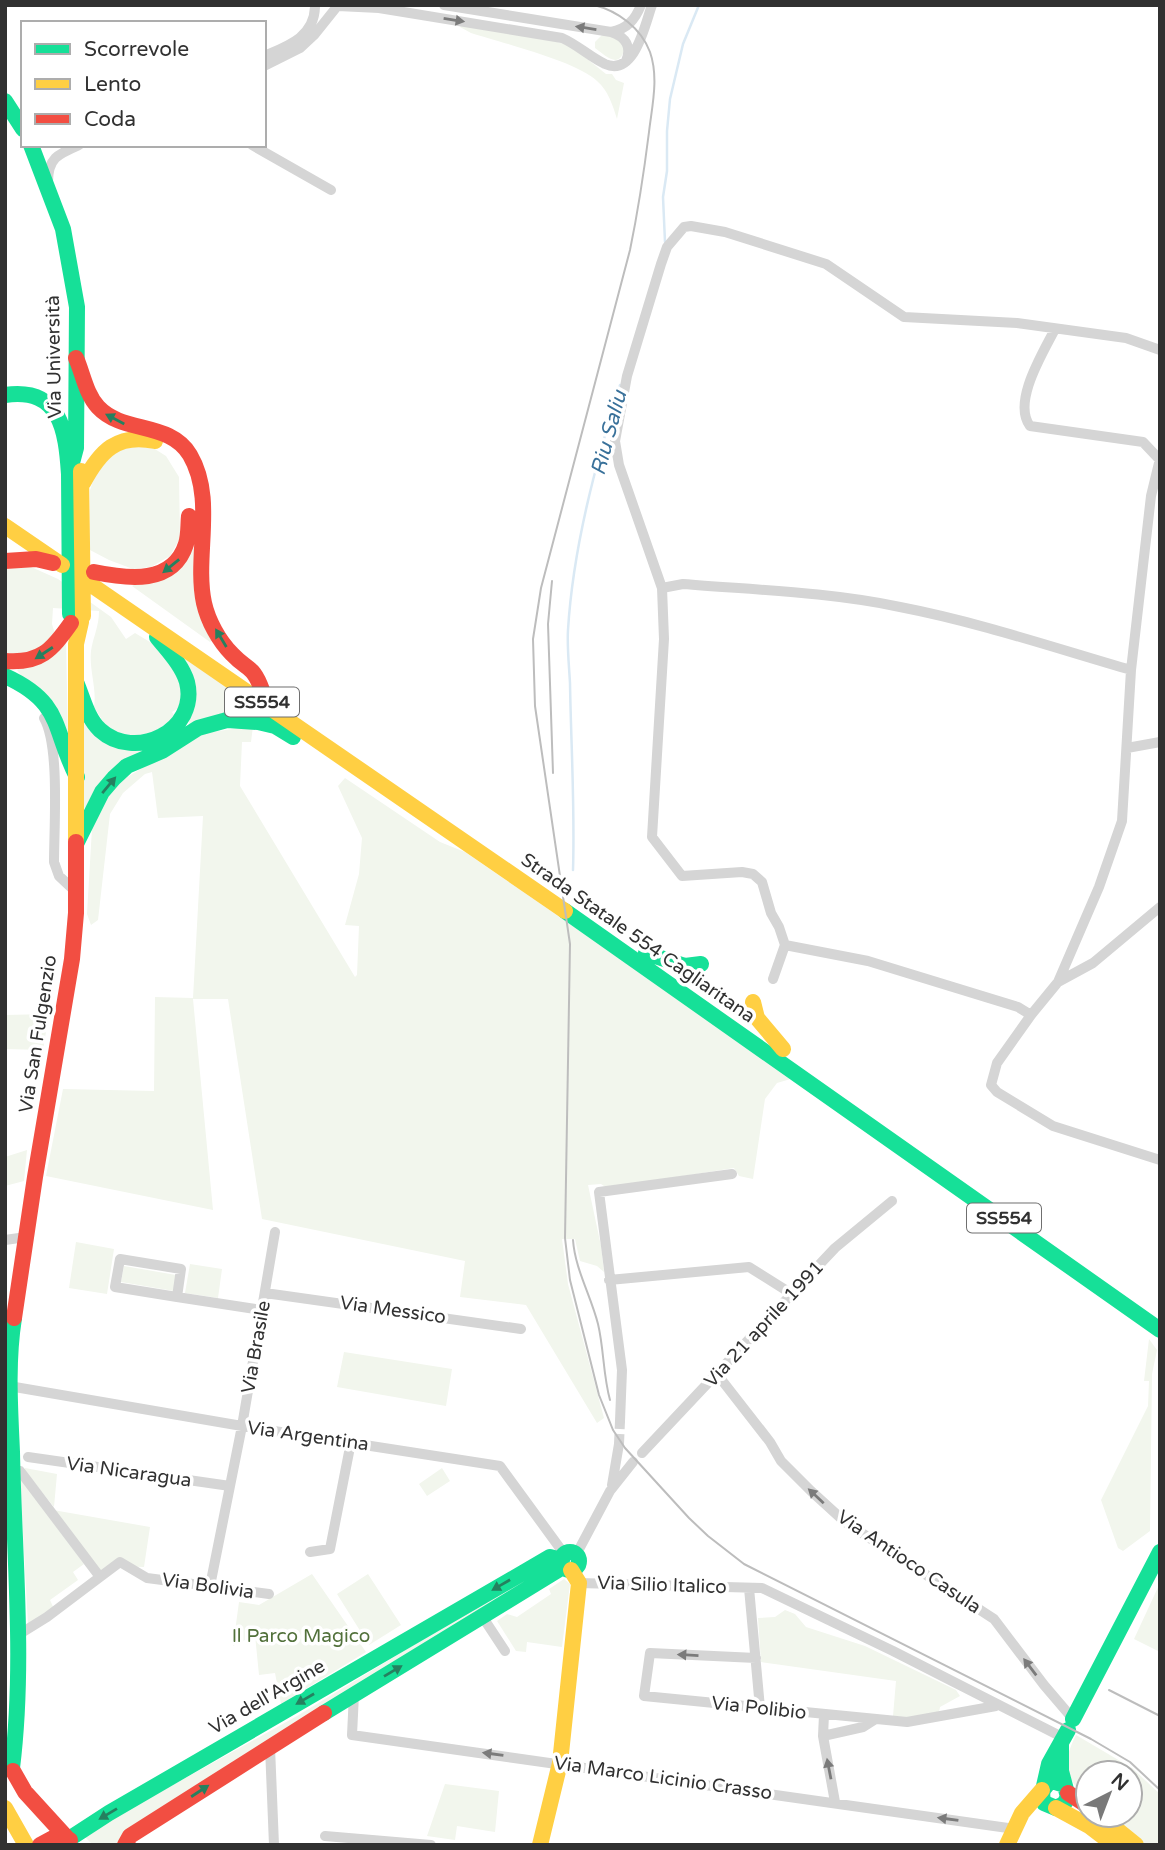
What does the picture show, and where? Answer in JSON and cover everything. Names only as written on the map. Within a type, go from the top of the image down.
[{"type":"main road","points":[[5,101],[21,126]]},
{"type":"main road","name":"Via Università","points":[[32,147],[63,229],[77,307],[76,894]]},
{"type":"main road","points":[[76,358],[89,395],[106,415],[123,424],[163,432],[180,442],[191,456],[199,475],[200,584],[205,606],[231,654],[257,675],[262,690]]},
{"type":"main road","points":[[5,395],[19,393],[37,398],[56,413],[65,431],[76,484]]},
{"type":"main road","points":[[76,484],[107,448],[120,441],[138,438],[163,444],[182,462],[187,475],[188,541],[176,564],[156,576],[141,579],[92,576]]},
{"type":"main road","points":[[5,512],[61,559]]},
{"type":"main road","points":[[5,526],[61,559]]},
{"type":"main road","points":[[5,561],[61,559]]},
{"type":"main road","name":"Strada Statale 554 Cagliaritana","points":[[92,576],[262,690],[1160,1330]]},
{"type":"main road","name":"Strada Statale 554 Cagliaritana","points":[[92,576],[145,622],[378,783],[554,898]]},
{"type":"main road","points":[[5,661],[27,663],[40,658],[54,648],[75,619]]},
{"type":"main road","points":[[76,682],[91,718],[100,731],[119,742],[139,745],[157,741],[172,732],[185,713],[188,691],[183,672],[145,622]]},
{"type":"main road","points":[[5,676],[36,693],[48,709],[59,727],[76,776]]},
{"type":"main road","points":[[76,845],[102,792],[127,766],[162,751],[198,728],[227,720],[275,726],[366,787],[378,783]]},
{"type":"main road","name":"Via San Fulgenzio","points":[[5,1788],[12,1780],[10,1766],[16,1735],[9,1725],[18,1634],[12,1583],[9,1511],[12,1470],[7,1352],[68,988],[76,894]]},
{"type":"main road","name":"Strada Statale 554 Cagliaritana","points":[[578,915],[646,953],[1160,1315]]},
{"type":"main road","points":[[646,953],[685,966],[701,964]]},
{"type":"main road","points":[[753,1002],[757,1018],[783,1049]]},
{"type":"main road","points":[[1114,1845],[1089,1826],[1044,1802],[1044,1778],[1053,1754],[1160,1552]]},
{"type":"main road","name":"Via dell'Argine","points":[[40,1845],[53,1838],[71,1841],[119,1807],[550,1557],[569,1565]]},
{"type":"main road","points":[[125,1845],[131,1836],[354,1694],[569,1565]]},
{"type":"main road","points":[[540,1845],[560,1763],[569,1565]]},
{"type":"main road","points":[[1017,1827],[1030,1815],[1064,1804],[1066,1789],[1061,1771],[1066,1733]]},
{"type":"main road","points":[[10,1766],[31,1800],[71,1841]]},
{"type":"main road","points":[[1007,1845],[1022,1813],[1043,1788],[1057,1781],[1074,1795]]},
{"type":"main road","points":[[5,1808],[26,1845]]},
{"type":"main road","points":[[1116,1829],[1136,1845]]},
{"type":"street","points":[[444,5],[618,34],[629,49],[626,61]]},
{"type":"street","points":[[611,32],[633,21],[641,5]]},
{"type":"street","points":[[314,6],[325,11],[337,7],[379,8],[562,38],[579,45],[607,65],[614,66],[626,61],[636,51],[652,5]]},
{"type":"street","points":[[266,55],[298,41],[310,27],[315,16],[314,6]]},
{"type":"street","points":[[266,64],[300,48],[337,7]]},
{"type":"street","points":[[48,186],[48,170],[52,160],[75,147]]},
{"type":"street","points":[[256,147],[331,190]]},
{"type":"street","points":[[773,979],[785,945],[762,883],[753,874],[742,872],[682,876],[652,837],[664,639],[662,588],[620,466],[615,441],[627,376],[667,247],[684,227],[725,232],[826,264],[904,317],[1017,323],[1126,338],[1160,350]]},
{"type":"street","points":[[1055,329],[1027,388],[1024,419],[1030,426],[1143,442],[1160,460],[1131,670],[1122,821],[1099,887],[1058,982],[998,1063],[991,1085],[997,1092],[1052,1126],[1160,1160]]},
{"type":"street","points":[[662,588],[683,584],[813,595],[900,607],[1004,633],[1131,670]]},
{"type":"street","points":[[5,685],[32,703],[49,727],[53,765],[54,862],[59,876],[76,894]]},
{"type":"street","points":[[1127,748],[1160,742]]},
{"type":"street","points":[[1058,982],[1093,963],[1160,907]]},
{"type":"street","points":[[785,945],[868,961],[1018,1007],[1031,1015]]},
{"type":"street","points":[[620,1421],[622,1370],[599,1192],[732,1174]]},
{"type":"street","name":"Via 21 aprile 1991","points":[[642,1453],[835,1248],[892,1200]]},
{"type":"street","name":"Via Brasile","points":[[210,1586],[242,1426],[275,1232]]},
{"type":"street","points":[[5,1240],[26,1237]]},
{"type":"street","points":[[177,1297],[181,1269],[120,1259],[115,1287],[177,1297],[262,1310]]},
{"type":"street","points":[[609,1280],[749,1267],[792,1294]]},
{"type":"street","name":"Via Messico","points":[[265,1293],[521,1329]]},
{"type":"street","name":"Via Antioco Casula","points":[[717,1374],[770,1442],[781,1461],[811,1492],[845,1522],[994,1619],[1044,1685],[1066,1733]]},
{"type":"street","name":"Via Argentina","points":[[9,1386],[500,1466],[569,1565]]},
{"type":"street","points":[[310,1552],[330,1549],[351,1442]]},
{"type":"street","points":[[610,1490],[618,1462],[619,1444]]},
{"type":"street","name":"Via Nicaragua","points":[[28,1457],[230,1486]]},
{"type":"street","points":[[569,1565],[610,1490],[633,1462]]},
{"type":"street","points":[[12,1470],[20,1471],[100,1577],[47,1617],[18,1634]]},
{"type":"street","name":"Via Bolivia","points":[[100,1577],[120,1562],[147,1578],[269,1594]]},
{"type":"street","name":"Via Silio Italico","points":[[569,1565],[749,1588],[760,1708]]},
{"type":"street","points":[[749,1588],[762,1588],[893,1651],[996,1706],[1066,1733]]},
{"type":"street","points":[[482,1616],[505,1651]]},
{"type":"street","name":"Via Polibio","points":[[756,1658],[650,1653],[644,1696],[908,1722],[996,1706]]},
{"type":"street","name":"Via Marco Licinio Crasso","points":[[354,1694],[352,1735],[1017,1827]]},
{"type":"street","points":[[824,1715],[823,1736],[835,1802]]},
{"type":"street","name":"Via Polibio","points":[[823,1736],[863,1727],[874,1720]]},
{"type":"street","points":[[270,1747],[274,1845]]},
{"type":"street","points":[[325,1836],[431,1845]]},
{"type":"green space","points":[[465,21],[515,30],[571,46],[606,74],[612,74],[616,80],[624,83],[617,119],[604,89],[587,74],[573,66],[471,33],[460,27]]},
{"type":"green space","points":[[603,34],[616,37],[625,47],[620,58],[613,60],[595,48],[595,42]]},
{"type":"green space","points":[[123,445],[150,446],[166,456],[179,477],[180,538],[170,556],[151,567],[133,569],[90,550],[90,490],[96,472]]},
{"type":"green space","points":[[194,548],[213,639],[210,642],[132,586]]},
{"type":"green space","points":[[29,566],[58,579],[111,617],[126,639],[135,633],[155,645],[180,673],[180,707],[172,712],[175,717],[146,738],[109,731],[94,707],[91,651],[99,611],[53,608],[52,624],[55,634],[40,650],[5,656],[5,567]]},
{"type":"green space","points":[[66,638],[68,741],[17,670]]},
{"type":"green space","points":[[180,654],[268,717],[189,725]]},
{"type":"green space","points":[[87,723],[143,750],[82,810],[83,725]]},
{"type":"green space","points":[[253,726],[251,742],[242,742],[240,786],[355,977],[359,926],[345,925],[359,874],[362,838],[338,786],[345,778],[440,842],[465,852],[794,1078],[777,1083],[765,1099],[753,1179],[739,1176],[734,1168],[607,1188],[601,1184],[588,1185],[604,1272],[597,1266],[580,1261],[575,1239],[562,1239],[568,1284],[604,1418],[597,1423],[526,1305],[460,1297],[465,1261],[262,1219],[228,999],[193,999],[213,1210],[46,1176],[63,1089],[154,1091],[155,997],[193,998],[203,816],[158,818],[152,772],[145,774],[123,793],[110,814],[98,920],[91,925],[87,914],[92,828],[111,787],[198,734]]},
{"type":"green space","points":[[49,1014],[43,1050],[5,1049],[5,1015]]},
{"type":"green space","points":[[27,1150],[24,1181],[5,1186],[5,1157]]},
{"type":"green space","points":[[76,1242],[114,1249],[107,1294],[69,1288]]},
{"type":"green space","points":[[190,1264],[222,1269],[218,1298],[185,1293]]},
{"type":"green space","points":[[124,1266],[176,1275],[174,1291],[121,1282]]},
{"type":"green space","points":[[1149,1339],[1157,1350],[1152,1374],[1150,1531],[1123,1551],[1118,1548],[1101,1500],[1148,1406],[1149,1381],[1144,1381]]},
{"type":"green space","points":[[344,1352],[452,1369],[446,1406],[337,1387]]},
{"type":"green space","points":[[25,1468],[57,1474],[54,1507],[25,1471]]},
{"type":"green space","points":[[442,1468],[450,1481],[427,1496],[419,1484]]},
{"type":"green space","points":[[20,1477],[84,1564],[73,1572],[78,1580],[50,1600],[54,1609],[28,1625]]},
{"type":"green space","points":[[53,1510],[150,1527],[144,1567],[114,1566],[103,1574]]},
{"type":"green space","points":[[552,1561],[553,1563],[192,1790],[119,1845],[93,1845],[83,1835],[297,1716]]},
{"type":"green space","name":"Il Parco Magico","points":[[312,1574],[366,1652],[281,1704],[275,1673],[259,1675],[255,1635],[233,1646],[239,1602],[259,1605]]},
{"type":"green space","points":[[368,1574],[401,1625],[369,1645],[337,1594]]},
{"type":"green space","points":[[564,1579],[570,1584],[562,1647],[527,1642],[526,1652],[516,1651],[497,1621],[507,1614],[517,1617],[551,1594],[549,1589]]},
{"type":"green space","points":[[1160,1583],[1160,1652],[1134,1639]]},
{"type":"green space","points":[[785,1610],[795,1614],[806,1627],[865,1646],[956,1690],[960,1696],[940,1707],[939,1712],[908,1718],[893,1716],[896,1681],[761,1662],[758,1618],[775,1617]]},
{"type":"green space","points":[[1076,1735],[1117,1759],[1074,1759],[1074,1784],[1067,1762]]},
{"type":"green space","points":[[1144,1779],[1160,1794],[1160,1845],[1145,1845],[1126,1829],[1144,1829]]},
{"type":"green space","points":[[445,1784],[499,1791],[495,1832],[457,1826],[455,1840],[427,1836]]},
{"type":"waterway","name":"Riu Saliu","points":[[665,242],[663,197],[667,171],[670,99],[683,44],[699,5]]},
{"type":"waterway","name":"Riu Saliu","points":[[573,870],[568,643],[571,599],[587,506],[620,385]]},
{"type":"tunnel","points":[[619,1444],[620,1421]]},
{"type":"tram line","points":[[594,5],[620,16],[641,35],[653,62],[654,92],[630,250],[541,588],[533,639],[535,706],[570,944],[565,1238],[570,1280],[599,1395],[613,1430],[625,1448],[689,1518],[744,1564],[1091,1739],[1130,1762],[1160,1790]]},
{"type":"tram line","points":[[552,581],[548,624],[553,773]]},
{"type":"tram line","points":[[573,1240],[574,1251],[598,1324],[610,1400]]},
{"type":"tram line","points":[[1109,1690],[1160,1716]]},
{"type":"traffic: fast","points":[[5,101],[21,126]]},
{"type":"traffic: fast","points":[[32,147],[63,229],[77,307],[76,448],[69,474],[70,614]]},
{"type":"traffic: fast","points":[[5,395],[24,394],[49,405],[62,428],[69,474]]},
{"type":"traffic: fast","points":[[76,682],[92,720],[100,730],[114,739],[130,743],[146,742],[161,736],[174,727],[183,715],[188,699],[187,682],[182,670],[157,637]]},
{"type":"traffic: fast","points":[[5,676],[38,696],[47,707],[77,777]]},
{"type":"traffic: fast","points":[[76,844],[102,792],[114,778],[127,766],[162,751],[198,728],[227,720],[258,722],[275,726],[293,737]]},
{"type":"traffic: fast","points":[[565,911],[1160,1330]]},
{"type":"traffic: fast","points":[[646,953],[685,966],[701,964]]},
{"type":"traffic: fast","points":[[12,1768],[18,1689],[10,1385],[14,1318]]},
{"type":"traffic: fast","points":[[570,1552],[576,1555],[579,1561],[576,1567],[570,1570],[564,1567],[561,1561],[564,1555],[570,1552]]},
{"type":"traffic: fast","points":[[1073,1719],[1160,1552]]},
{"type":"traffic: fast","points":[[69,1839],[109,1813],[550,1557],[562,1560]]},
{"type":"traffic: fast","points":[[324,1713],[563,1567]]},
{"type":"traffic: fast","points":[[1044,1786],[1049,1764],[1068,1730]]},
{"type":"traffic: fast","points":[[1061,1745],[1061,1771],[1068,1797],[1064,1804],[1056,1808],[1044,1803],[1042,1793],[1046,1785],[1052,1781],[1064,1785]]},
{"type":"traffic: slow","points":[[83,483],[96,462],[111,447],[130,440],[155,441]]},
{"type":"traffic: slow","points":[[81,471],[83,616]]},
{"type":"traffic: slow","points":[[5,526],[62,565]]},
{"type":"traffic: slow","points":[[90,584],[565,911]]},
{"type":"traffic: slow","points":[[76,842],[76,644],[81,622]]},
{"type":"traffic: slow","points":[[753,1002],[757,1018],[783,1049]]},
{"type":"traffic: slow","points":[[540,1845],[560,1763],[579,1583],[571,1570]]},
{"type":"traffic: slow","points":[[1007,1845],[1022,1813],[1042,1790]]},
{"type":"traffic: slow","points":[[5,1808],[26,1845]]},
{"type":"traffic: slow","points":[[1056,1808],[1089,1826],[1114,1845]]},
{"type":"traffic: slow","points":[[1116,1829],[1136,1845]]},
{"type":"traffic: jam","points":[[76,358],[88,390],[98,407],[120,421],[171,437],[190,455],[202,490],[201,566],[206,610],[223,643],[253,672],[262,690]]},
{"type":"traffic: jam","points":[[94,572],[135,577],[160,573],[171,567],[186,544],[189,516]]},
{"type":"traffic: jam","points":[[5,561],[36,559],[53,563]]},
{"type":"traffic: jam","points":[[5,661],[27,660],[44,653],[58,641],[71,623]]},
{"type":"traffic: jam","points":[[14,1318],[72,959],[76,913],[76,842]]},
{"type":"traffic: jam","points":[[125,1845],[130,1836],[324,1713]]},
{"type":"traffic: jam","points":[[13,1771],[25,1792],[67,1838]]},
{"type":"traffic: jam","points":[[1068,1793],[1074,1797]]},
{"type":"traffic: jam","points":[[40,1845],[53,1838],[70,1840]]}]
